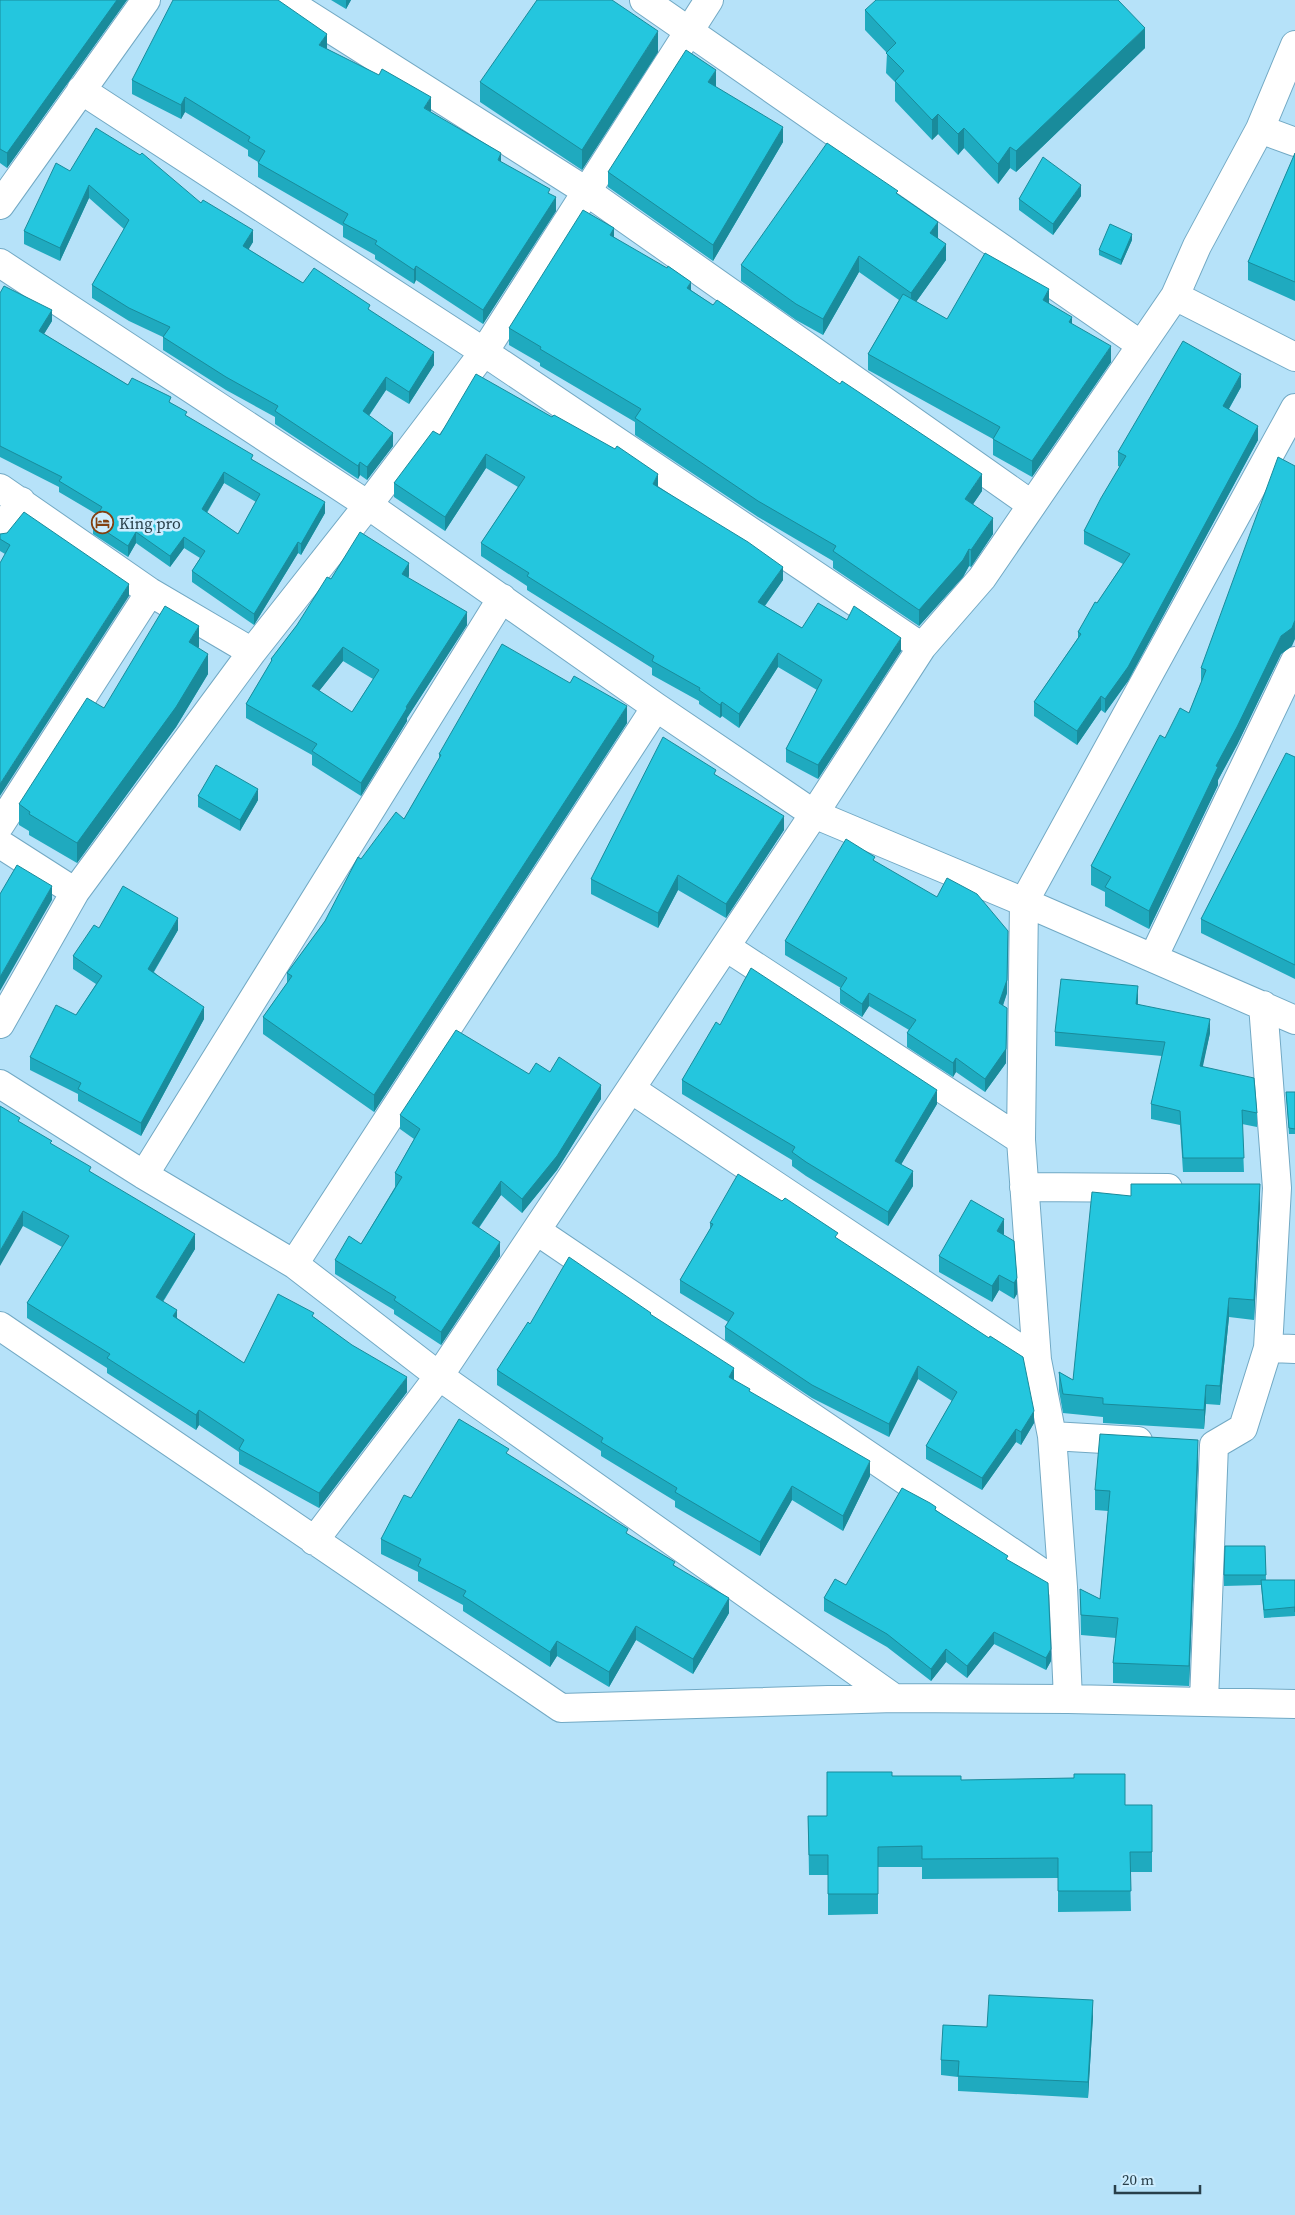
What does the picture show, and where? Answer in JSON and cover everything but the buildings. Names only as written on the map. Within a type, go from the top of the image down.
[{"type":"street","points":[[0,206],[146,0]]},
{"type":"street","points":[[285,0],[586,191],[1032,506]]},
{"type":"street","points":[[644,0],[1141,345]]},
{"type":"street","points":[[0,1024],[75,892],[252,652],[368,505],[484,352],[709,0]]},
{"type":"street","points":[[314,1541],[439,1376],[538,1231],[814,814],[922,647],[982,578],[1175,296],[1197,246],[1260,129],[1295,45]]},
{"type":"street","points":[[81,90],[484,352],[922,647]]},
{"type":"street","points":[[1260,129],[1295,142]]},
{"type":"street","points":[[0,263],[368,505],[656,707],[814,814],[1024,902],[1295,1020]]},
{"type":"street","points":[[1175,296],[1295,357]]},
{"type":"street","points":[[1068,1699],[1063,1587],[1052,1436],[1037,1360],[1021,1140],[1024,902],[1295,408]]},
{"type":"street","points":[[0,531],[11,495],[150,592],[252,652]]},
{"type":"street","points":[[0,825],[150,592]]},
{"type":"street","points":[[144,1175],[502,598]]},
{"type":"street","points":[[1153,958],[1287,699],[1295,661]]},
{"type":"street","points":[[294,1264],[656,707]]},
{"type":"street","points":[[0,844],[75,892]]},
{"type":"street","points":[[726,947],[1021,1140]]},
{"type":"street","points":[[1052,1436],[1214,1445],[1242,1428],[1268,1348],[1278,1188],[1263,1006]]},
{"type":"street","points":[[0,1084],[144,1175],[294,1264],[439,1376],[894,1698]]},
{"type":"street","points":[[631,1089],[1037,1360]]},
{"type":"street","points":[[1024,1187],[1190,1188]]},
{"type":"street","points":[[1248,1188],[1278,1188]]},
{"type":"street","points":[[538,1231],[1063,1587]]},
{"type":"street","points":[[0,1326],[560,1708],[894,1698],[1204,1701],[1295,1704]]},
{"type":"street","points":[[1268,1348],[1295,1349]]},
{"type":"street","points":[[1204,1701],[1214,1445]]},
{"type":"place","name":"King pro","points":[[103,523]]}]
